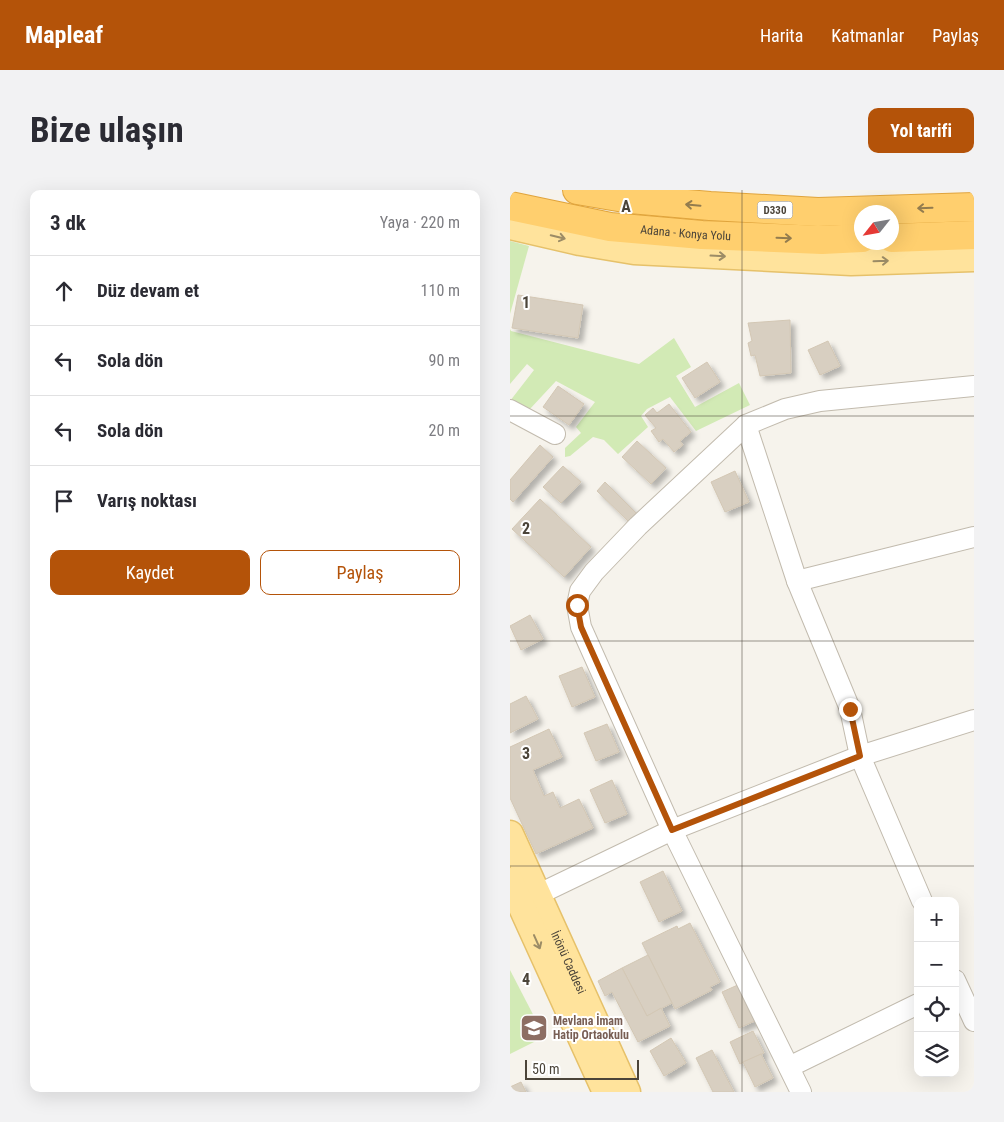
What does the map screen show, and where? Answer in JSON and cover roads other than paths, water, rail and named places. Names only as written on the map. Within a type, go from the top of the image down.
[{"type":"highway","name":"D330","points":[[578,190],[630,199],[818,212],[974,207]]},
{"type":"highway","name":"Adana - Konya Yolu","points":[[510,206],[610,227],[822,240],[854,238]]},
{"type":"highway","points":[[899,238],[974,235]]},
{"type":"main road","points":[[510,226],[580,242],[634,251],[851,262],[974,258]]},
{"type":"main road","name":"İnönü Caddesi","points":[[510,834],[522,893],[606,1092]]},
{"type":"main road","name":"İnönü Caddesi","points":[[522,893],[627,1092]]},
{"type":"street","points":[[801,1092],[672,830],[581,627],[577,605],[580,592],[594,572],[638,526],[746,425],[785,409],[820,401],[974,386]]},
{"type":"street","points":[[510,410],[555,434]]},
{"type":"street","points":[[746,425],[797,581],[850,709],[860,756],[920,897]]},
{"type":"street","points":[[797,581],[974,537]]},
{"type":"street","points":[[522,893],[672,830],[860,756],[974,720]]},
{"type":"street","points":[[960,982],[974,1021]]},
{"type":"street","points":[[789,1067],[914,1006]]},
{"type":"place","name":"Mevlana İmam Hatip Ortaokulu","points":[[534,1028]]}]
